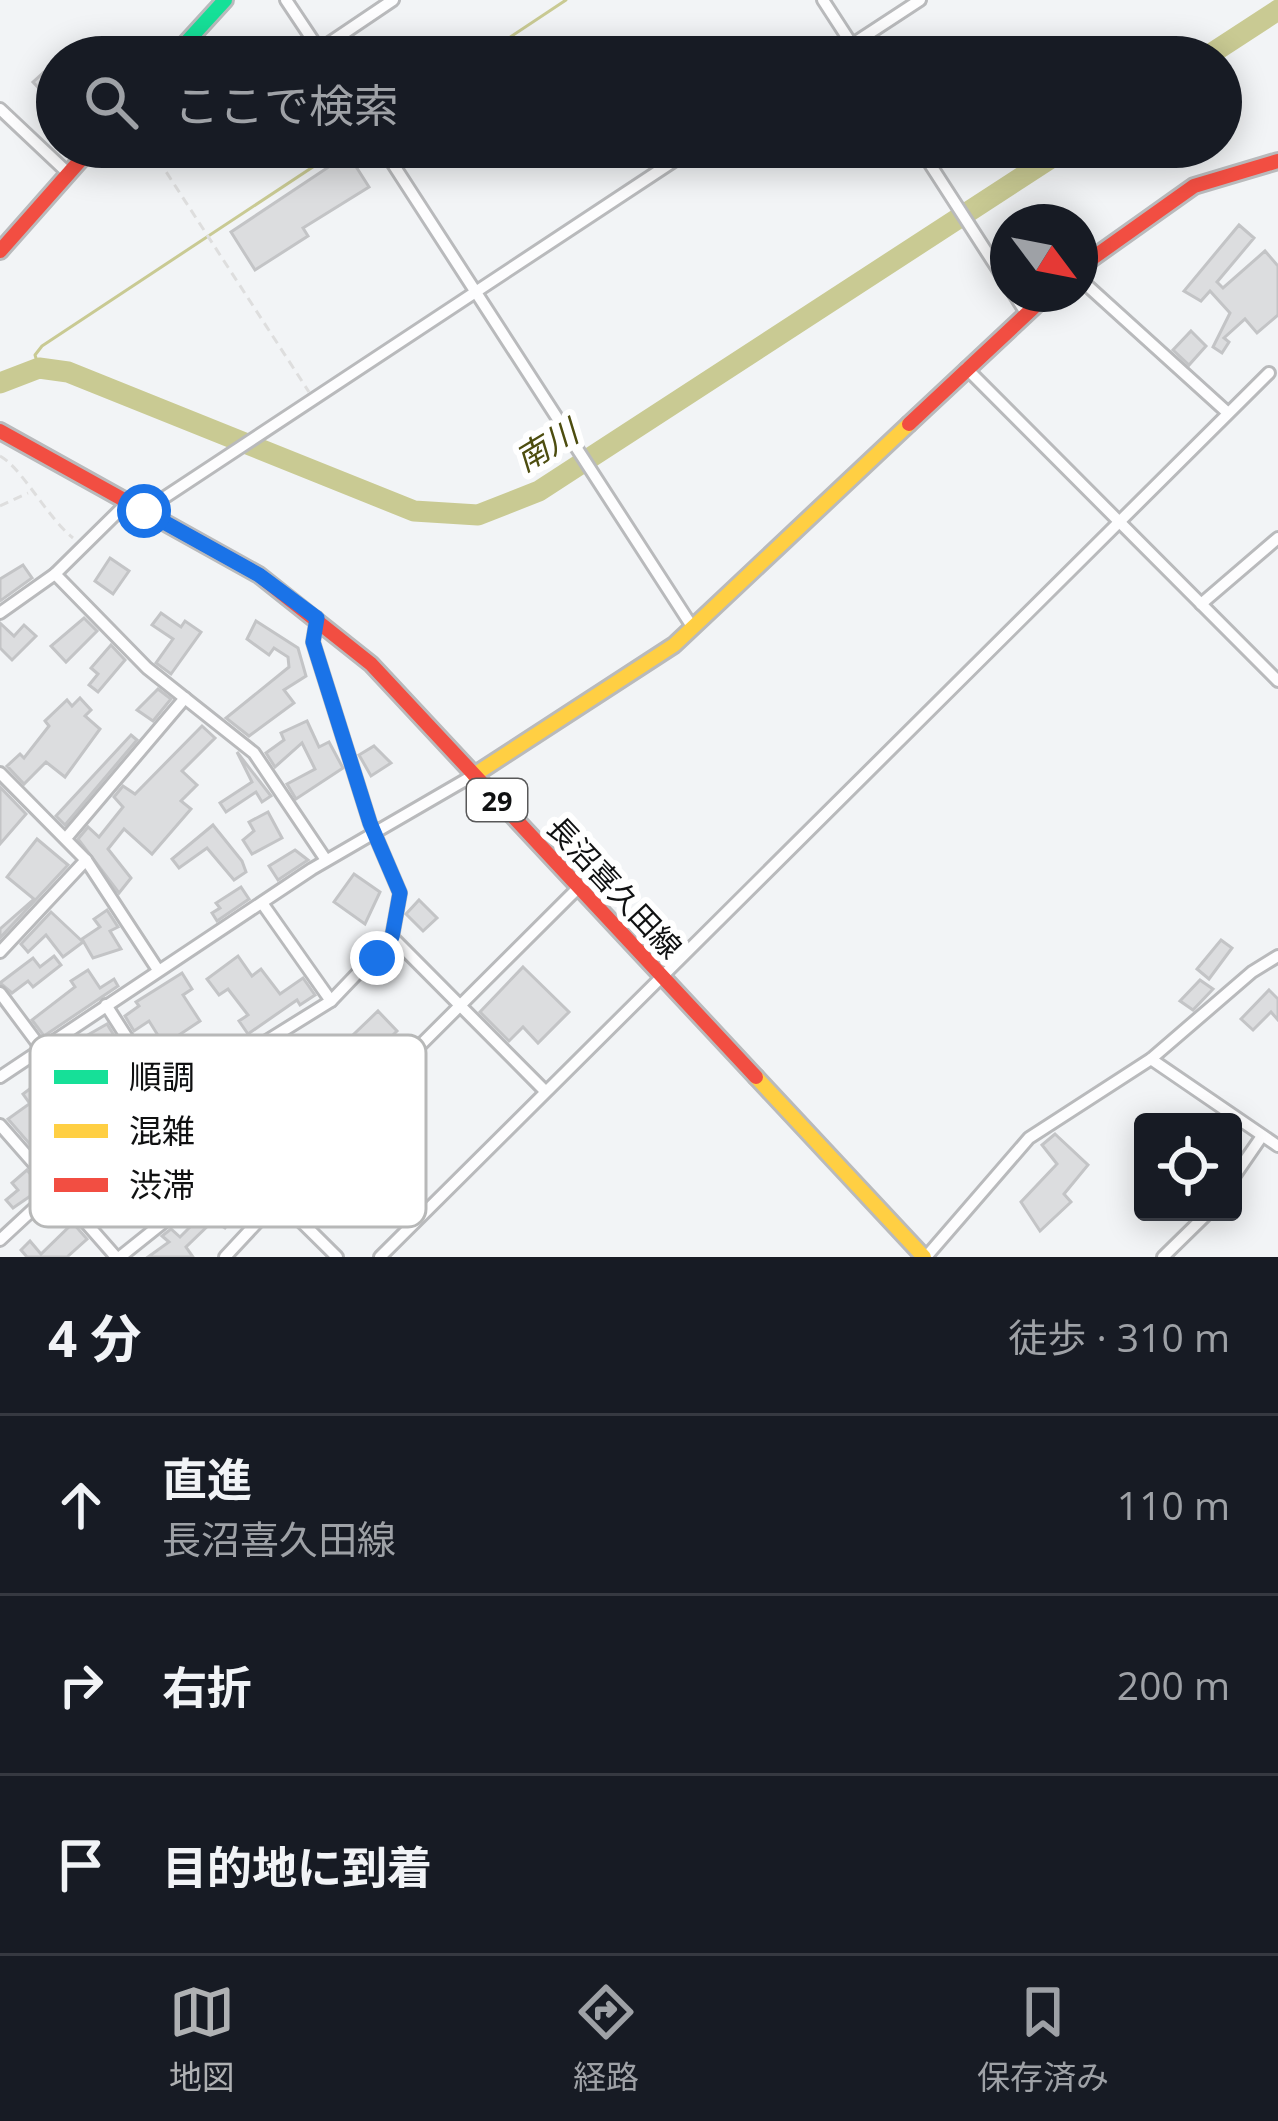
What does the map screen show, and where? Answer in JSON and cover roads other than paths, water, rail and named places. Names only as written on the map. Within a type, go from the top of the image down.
[{"type":"main road","points":[[192,36],[225,0]]},
{"type":"main road","points":[[1098,252],[1166,196],[1223,174],[1278,161]]},
{"type":"main road","points":[[0,251],[74,168]]},
{"type":"main road","points":[[474,775],[693,628],[1027,313]]},
{"type":"main road","name":"長沼喜久田線","points":[[0,431],[259,575],[370,664],[925,1257]]},
{"type":"street","points":[[286,0],[310,36]]},
{"type":"street","points":[[344,36],[393,0]]},
{"type":"street","points":[[824,0],[847,36]]},
{"type":"street","points":[[864,36],[920,0]]},
{"type":"street","points":[[0,109],[36,143]]},
{"type":"street","points":[[63,168],[69,174]]},
{"type":"street","points":[[395,168],[693,628]]},
{"type":"street","points":[[144,511],[663,168]]},
{"type":"street","points":[[932,168],[990,257]]},
{"type":"street","points":[[1098,295],[1228,413]]},
{"type":"street","points":[[966,368],[1278,681]]},
{"type":"street","points":[[426,1211],[1269,373]]},
{"type":"street","points":[[0,613],[55,574],[128,502]]},
{"type":"street","points":[[1201,604],[1278,538]]},
{"type":"street","points":[[55,574],[147,668],[254,753],[326,860]]},
{"type":"street","points":[[277,1035],[332,1001],[392,937],[400,893],[375,834],[313,642],[317,618]]},
{"type":"street","points":[[67,836],[185,698]]},
{"type":"street","points":[[0,773],[67,836],[158,970]]},
{"type":"street","points":[[61,1035],[326,860],[474,775]]},
{"type":"street","points":[[0,952],[86,860]]},
{"type":"street","points":[[426,1036],[578,888]]},
{"type":"street","points":[[262,903],[332,1001]]},
{"type":"street","points":[[392,937],[545,1091]]},
{"type":"street","points":[[925,1257],[1029,1138],[1150,1059],[1252,972],[1277,960]]},
{"type":"street","points":[[0,993],[31,1035]]},
{"type":"street","points":[[106,1005],[125,1035]]},
{"type":"street","points":[[0,1077],[30,1056]]},
{"type":"street","points":[[1150,1059],[1278,1146]]},
{"type":"street","points":[[0,1125],[30,1160]]},
{"type":"street","points":[[1242,1165],[1262,1136]]},
{"type":"street","points":[[0,1240],[30,1212]]},
{"type":"street","points":[[1163,1257],[1200,1221]]},
{"type":"street","points":[[90,1227],[118,1257],[158,1227]]},
{"type":"street","points":[[225,1257],[250,1227]]},
{"type":"street","points":[[307,1227],[337,1257]]},
{"type":"street","points":[[380,1257],[410,1227]]},
{"type":"waterway","points":[[512,36],[566,0]]},
{"type":"waterway","name":"南川","points":[[1238,36],[1278,10]]},
{"type":"waterway","points":[[39,368],[35,355],[42,346],[311,168]]},
{"type":"waterway","name":"南川","points":[[0,383],[39,368],[68,372],[414,511],[478,515],[539,491],[1036,168]]}]
